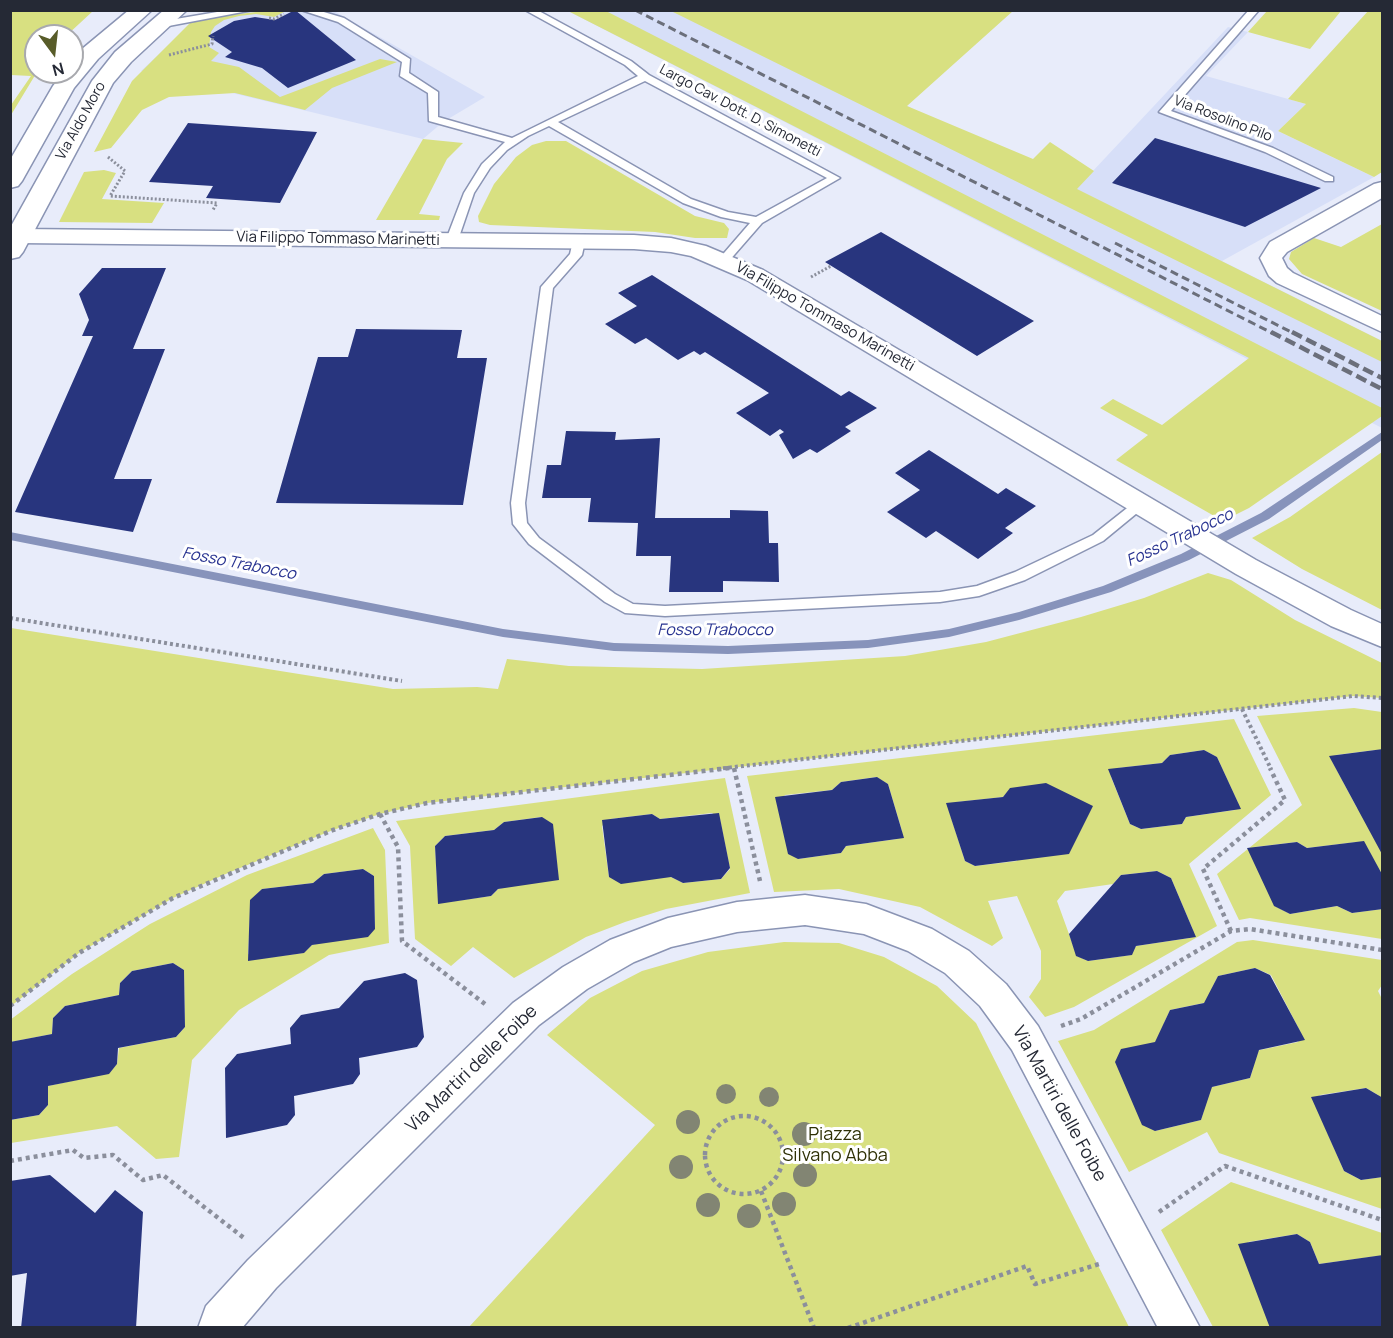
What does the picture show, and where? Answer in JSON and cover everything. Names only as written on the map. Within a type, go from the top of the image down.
[{"type":"street","name":"Via Aldo Moro","points":[[12,177],[64,86],[90,54],[150,18],[177,10]]},
{"type":"street","name":"Via Aldo Moro","points":[[15,244],[103,81],[150,18]]},
{"type":"street","points":[[12,177],[24,166],[36,162],[49,163],[54,170]]},
{"type":"street","points":[[1383,189],[1278,247],[1271,258],[1277,271],[1285,278],[1383,325]]},
{"type":"street","name":"Via Filippo Tommaso Marinetti","points":[[15,244],[579,241],[671,245],[699,251],[724,260],[765,280],[1246,567],[1341,618],[1383,636]]},
{"type":"street","name":"Via Martiri delle Foibe","points":[[218,1328],[221,1321],[262,1274],[479,1060],[526,1014],[575,978],[622,951],[668,933],[737,917],[805,910],[866,919],[920,940],[957,962],[993,995],[1025,1038],[1180,1328]]},
{"type":"lane","points":[[150,18],[249,10]]},
{"type":"lane","points":[[304,10],[341,20],[407,61],[404,74],[433,92],[433,119],[512,141]]},
{"type":"lane","points":[[529,10],[628,63],[645,77]]},
{"type":"lane","name":"Via Rosolino Pilo","points":[[1255,10],[1164,112],[1269,150],[1329,179]]},
{"type":"lane","name":"Largo Cav. Dott. D. Simonetti","points":[[452,240],[463,206],[478,177],[496,155],[512,141],[645,77],[835,178],[758,221],[724,260]]},
{"type":"lane","points":[[550,122],[687,201],[724,215],[758,221]]},
{"type":"lane","points":[[579,241],[576,255],[547,288],[518,503],[520,524],[534,541],[610,598],[630,609],[665,612],[916,598],[979,591],[1020,576],[1098,538],[1149,509]]},
{"type":"path","points":[[108,157],[125,171],[110,196],[217,203],[213,211]]},
{"type":"path","points":[[10,618],[402,681]]},
{"type":"path","points":[[10,1006],[79,953],[173,898],[259,860],[380,814],[427,803],[1353,696],[1383,698]]},
{"type":"path","points":[[1231,931],[1203,869],[1285,800],[1242,709]]},
{"type":"path","points":[[734,768],[760,885]]},
{"type":"path","points":[[380,814],[398,847],[402,941],[488,1007]]},
{"type":"path","points":[[1060,1026],[1081,1019],[1231,931],[1250,929],[1383,950]]},
{"type":"path","points":[[749,1118],[761,1121],[779,1138],[783,1150],[779,1174],[761,1191],[747,1194],[721,1187],[705,1166],[704,1152],[707,1140],[714,1129],[724,1121],[749,1118]]},
{"type":"path","points":[[10,1161],[73,1150],[84,1158],[113,1155],[143,1180],[163,1175],[249,1242]]},
{"type":"path","points":[[1151,1218],[1225,1166],[1383,1220]]},
{"type":"path","points":[[761,1191],[814,1328]]},
{"type":"path","points":[[848,1328],[1027,1266],[1035,1284],[1099,1264]]},
{"type":"shaded area","points":[[205,11],[334,11],[485,97],[443,122],[423,139],[141,71]]},
{"type":"shaded area","points":[[568,11],[714,11],[1076,189],[1228,27],[1248,32],[1206,76],[1306,104],[1278,131],[1374,177],[1222,261],[1382,341],[1382,428]]},
{"type":"green space","points":[[11,10],[93,11],[79,24],[24,24],[24,76],[11,75]]},
{"type":"green space","points":[[1369,10],[1382,11],[1382,172],[1374,177],[1278,131],[1306,104],[1288,99]]},
{"type":"green space","points":[[264,11],[284,12],[274,17],[256,14],[239,16],[224,20],[215,26],[211,32],[209,47],[219,53],[211,61],[239,67],[280,97],[380,59],[397,62],[332,88],[305,110],[235,93],[169,97],[142,110],[111,148],[94,152],[132,81],[190,23],[215,17]]},
{"type":"green space","points":[[568,11],[606,11],[1382,408],[1382,416],[1249,508],[1223,521],[1116,460],[1148,435],[1100,408],[1113,399],[1162,425],[1249,358]]},
{"type":"green space","points":[[671,11],[1013,11],[907,106],[1033,159],[1050,142],[1094,171],[1077,189],[1382,341],[1382,362]]},
{"type":"green space","points":[[1267,11],[1341,11],[1310,49],[1248,32]]},
{"type":"green space","points":[[25,84],[30,84],[11,115],[11,105]]},
{"type":"green space","points":[[423,139],[463,143],[447,159],[419,214],[440,216],[439,220],[376,220]]},
{"type":"green space","points":[[546,141],[566,141],[695,216],[724,223],[729,229],[727,238],[695,238],[655,232],[490,225],[479,222],[478,216],[494,184],[516,157],[532,145]]},
{"type":"green space","points":[[104,170],[116,173],[102,199],[164,203],[152,223],[59,222],[84,172]]},
{"type":"green space","points":[[1382,224],[1382,311],[1302,274],[1289,259],[1291,252],[1314,238],[1341,247]]},
{"type":"green space","points":[[1382,452],[1382,610],[1302,569],[1252,538],[1290,517]]},
{"type":"green space","points":[[1208,573],[1231,580],[1295,620],[1382,663],[1382,698],[1353,696],[427,803],[380,814],[333,830],[173,898],[79,953],[11,1006],[11,628],[393,689],[477,687],[498,689],[507,659],[569,666],[702,669],[905,656],[986,642],[1081,617],[1144,598]]},
{"type":"green space","points":[[1354,708],[1382,712],[1382,754],[1375,750],[1336,755],[1332,761],[1357,808],[1372,815],[1382,813],[1382,876],[1367,847],[1357,842],[1307,848],[1297,842],[1255,847],[1275,906],[1290,914],[1337,906],[1352,913],[1382,909],[1382,939],[1250,918],[1239,920],[1217,874],[1302,805],[1257,716]]},
{"type":"green space","points":[[1234,719],[1271,795],[1189,864],[1217,926],[1074,1007],[1045,1017],[1029,997],[1041,979],[1041,951],[1017,896],[988,901],[1003,938],[992,946],[920,907],[839,889],[774,892],[747,776]],"holes":[[[1204,750],[1217,757],[1238,803],[1235,810],[1186,817],[1182,824],[1141,829],[1130,824],[1111,777],[1118,768],[1162,763],[1170,755]],[[876,777],[888,784],[902,831],[897,839],[846,846],[841,853],[798,859],[777,805],[785,795],[832,790],[841,782]],[[1011,788],[1017,861],[975,866],[965,861],[949,811],[957,802],[1003,797]],[[1157,871],[1171,878],[1193,930],[1189,938],[1136,946],[1131,955],[1088,961],[1077,956],[1057,901],[1065,891],[1113,884],[1121,875]]]},
{"type":"green space","points":[[725,778],[750,893],[666,909],[625,922],[586,937],[514,978],[473,947],[451,966],[415,939],[410,846],[396,821]],"holes":[[[712,813],[720,819],[730,869],[721,879],[683,883],[671,877],[609,877],[602,826],[610,819],[652,814],[660,819]],[[541,817],[552,824],[558,873],[498,889],[491,896],[447,902],[438,897],[435,846],[445,836],[494,830],[504,822]]]},
{"type":"green space","points":[[373,828],[385,850],[389,943],[329,955],[239,1010],[192,1060],[179,1157],[156,1159],[117,1126],[11,1143],[10,1120],[39,1115],[48,1105],[48,1086],[109,1073],[117,1064],[119,1048],[176,1037],[185,1027],[184,970],[173,963],[132,971],[120,983],[119,995],[65,1006],[53,1018],[52,1034],[11,1042],[10,1020],[72,974],[150,924],[247,875]],"holes":[[[363,869],[374,876],[375,928],[312,945],[303,953],[257,959],[248,954],[251,900],[262,889],[313,883],[324,874]]]},
{"type":"green space","points":[[1253,940],[1382,960],[1382,985],[1378,991],[1382,999],[1382,1105],[1378,1095],[1366,1088],[1320,1095],[1315,1104],[1344,1171],[1361,1180],[1382,1177],[1382,1209],[1219,1153],[1207,1132],[1129,1172],[1058,1041],[1094,1030],[1237,942]],"holes":[[[1255,968],[1271,975],[1301,1033],[1298,1042],[1246,1053],[1253,1069],[1250,1078],[1195,1091],[1204,1110],[1201,1120],[1155,1131],[1171,1039],[1164,1023],[1170,1010],[1218,1000],[1212,988],[1218,976]]]},
{"type":"green space","name":"Piazza Silvano Abba","points":[[784,942],[839,943],[884,957],[937,986],[976,1023],[1129,1327],[469,1327],[655,1125],[547,1035],[590,998],[642,971],[708,952]]},
{"type":"green space","points":[[1231,1182],[1382,1233],[1382,1258],[1378,1256],[1319,1264],[1310,1242],[1297,1234],[1248,1242],[1270,1327],[1213,1327],[1161,1230]]},
{"type":"building","points":[[295,10],[356,60],[288,88],[262,68],[225,57],[232,52],[208,36],[234,21],[255,17],[275,20]]},
{"type":"building","points":[[188,123],[317,132],[280,203],[206,198],[213,186],[149,182]]},
{"type":"building","points":[[1155,138],[1321,188],[1245,227],[1112,183]]},
{"type":"building","points":[[881,232],[1034,321],[977,356],[825,262]]},
{"type":"building","points":[[102,268],[166,268],[133,349],[165,349],[114,479],[152,479],[133,532],[15,512],[93,336],[82,336],[89,320],[79,294]]},
{"type":"building","points":[[652,275],[841,396],[849,391],[877,408],[845,427],[851,431],[817,453],[810,449],[793,459],[779,435],[784,432],[780,429],[770,436],[736,413],[769,393],[705,352],[700,355],[694,351],[678,360],[646,338],[635,344],[605,324],[637,306],[618,293]]},
{"type":"building","points":[[356,329],[462,330],[457,358],[487,358],[463,505],[276,503],[318,357],[348,357]]},
{"type":"building","points":[[566,431],[616,432],[615,440],[660,438],[655,518],[730,518],[730,510],[768,511],[769,543],[778,543],[779,582],[723,581],[723,592],[669,592],[671,556],[636,556],[638,523],[588,522],[591,498],[542,498],[547,465],[561,465]]},
{"type":"building","points":[[929,450],[998,494],[1006,488],[1036,506],[1005,528],[1013,533],[978,559],[936,531],[926,538],[887,512],[920,490],[895,473]]},
{"type":"building","points":[[1383,749],[1383,856],[1329,756]]},
{"type":"building","points":[[1204,750],[1217,757],[1241,809],[1186,817],[1182,824],[1141,829],[1130,824],[1108,769],[1162,763],[1170,755]]},
{"type":"building","points":[[877,777],[888,784],[904,838],[846,846],[841,853],[798,859],[788,854],[775,797],[832,790],[841,782]]},
{"type":"building","points":[[1046,783],[1093,806],[1069,854],[975,866],[965,861],[946,803],[1003,797],[1010,788]]},
{"type":"building","points":[[719,813],[730,868],[721,879],[683,883],[671,877],[621,884],[609,877],[602,820],[652,814],[660,819]]},
{"type":"building","points":[[542,817],[553,824],[559,880],[498,889],[491,896],[438,904],[435,846],[445,836],[494,830],[504,822]]},
{"type":"building","points":[[1364,841],[1383,876],[1383,909],[1352,913],[1337,906],[1290,914],[1274,906],[1247,848],[1297,842],[1307,848]]},
{"type":"building","points":[[363,869],[374,876],[375,929],[368,937],[312,945],[304,953],[248,961],[250,900],[262,889],[313,883],[324,874]]},
{"type":"building","points":[[1157,871],[1171,878],[1196,937],[1136,946],[1132,955],[1088,961],[1076,956],[1069,934],[1121,875]]},
{"type":"building","points":[[173,963],[184,970],[185,1027],[176,1037],[118,1048],[117,1064],[109,1074],[48,1086],[48,1105],[39,1115],[10,1120],[10,1042],[52,1034],[53,1018],[65,1006],[119,995],[120,983],[132,971]]},
{"type":"building","points":[[1255,968],[1270,975],[1305,1040],[1259,1050],[1250,1078],[1212,1087],[1201,1120],[1155,1131],[1142,1125],[1115,1062],[1121,1049],[1155,1042],[1170,1010],[1204,1003],[1218,976]]},
{"type":"building","points":[[405,973],[417,980],[424,1037],[417,1047],[359,1058],[360,1074],[353,1084],[294,1096],[295,1115],[287,1125],[226,1138],[225,1068],[237,1054],[291,1044],[290,1028],[301,1015],[339,1008],[364,981]]},
{"type":"building","points":[[1366,1088],[1383,1098],[1383,1177],[1361,1180],[1344,1171],[1311,1097]]},
{"type":"building","points":[[50,1175],[95,1213],[115,1190],[143,1212],[136,1328],[21,1328],[27,1273],[10,1276],[10,1181]]},
{"type":"building","points":[[1297,1234],[1310,1242],[1319,1264],[1383,1255],[1383,1328],[1270,1328],[1238,1244]]},
{"type":"waterway","name":"Fosso Trabocco","points":[[10,536],[503,633],[614,647],[728,650],[868,644],[949,633],[1019,616],[1107,589],[1185,557],[1265,516],[1382,435]]},
{"type":"railway","points":[[635,10],[1274,334]]},
{"type":"railway","points":[[1115,243],[1295,334]]},
{"type":"railway","points":[[1271,332],[1382,389]]},
{"type":"railway","points":[[1292,332],[1382,378]]}]
